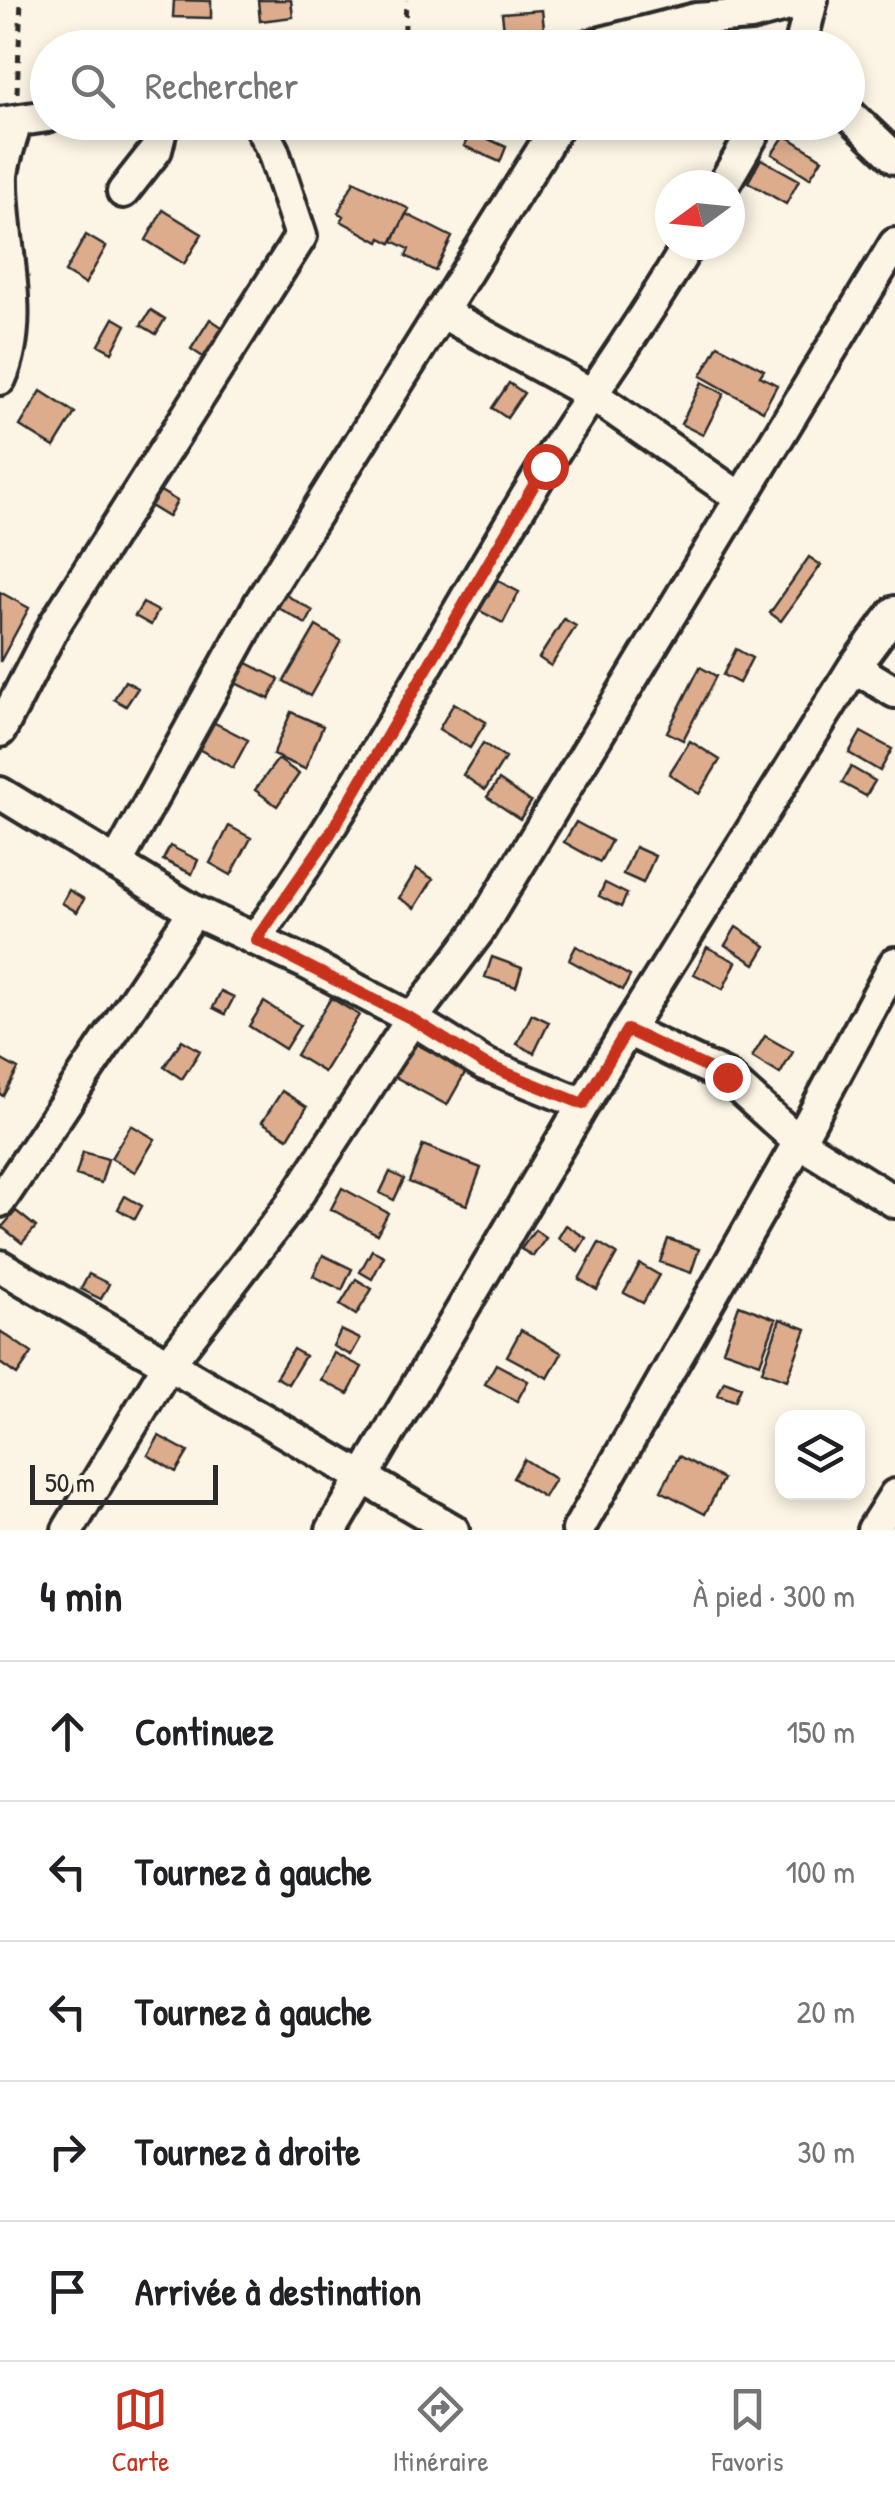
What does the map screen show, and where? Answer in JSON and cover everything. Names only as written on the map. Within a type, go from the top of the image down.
[{"type":"street","points":[[670,30],[809,0],[803,30]]},
{"type":"street","points":[[0,379],[8,361],[12,327],[2,171],[8,122]]},
{"type":"street","points":[[865,129],[895,158]]},
{"type":"street","points":[[123,192],[156,150],[158,140]]},
{"type":"street","points":[[0,730],[55,624],[301,236],[267,140]]},
{"type":"street","points":[[116,864],[260,603],[549,140]]},
{"type":"street","points":[[732,170],[749,140]]},
{"type":"street","points":[[68,1530],[168,1366],[291,1205],[412,1019],[478,932],[895,244]]},
{"type":"street","points":[[256,940],[330,834],[545,466],[679,260]]},
{"type":"street","points":[[441,312],[594,395],[739,497]]},
{"type":"street","points":[[332,1530],[627,1030],[854,667],[895,612]]},
{"type":"street","points":[[854,667],[895,692]]},
{"type":"street","points":[[0,792],[194,911],[412,1019],[484,1064],[583,1104]]},
{"type":"street","points":[[0,1201],[194,911]]},
{"type":"street","points":[[578,1530],[799,1142],[895,963]]},
{"type":"street","points":[[627,1030],[727,1077],[799,1142],[895,1202]]},
{"type":"street","points":[[0,1266],[453,1530]]},
{"type":"street","points":[[873,1530],[895,1495]]},
{"type":"path","points":[[8,122],[21,0]]},
{"type":"path","points":[[405,30],[406,0]]},
{"type":"building","points":[[174,0],[211,1],[211,18],[173,17]]},
{"type":"building","points":[[258,0],[291,0],[293,17],[260,21]]},
{"type":"building","points":[[542,10],[544,30],[504,30],[502,13]]},
{"type":"building","points":[[467,140],[491,140],[506,147],[500,162],[464,146]]},
{"type":"building","points":[[782,140],[793,140],[822,159],[810,178],[772,154]]},
{"type":"building","points":[[761,159],[799,180],[786,204],[748,182]]},
{"type":"building","points":[[354,181],[409,209],[391,243],[381,238],[379,242],[341,221],[344,216],[338,213]]},
{"type":"building","points":[[163,210],[202,234],[184,264],[146,240]]},
{"type":"building","points":[[406,214],[452,237],[435,271],[406,256],[409,249],[393,241]]},
{"type":"building","points":[[86,235],[106,247],[85,284],[65,272]]},
{"type":"building","points":[[151,310],[165,319],[156,334],[141,325]]},
{"type":"building","points":[[114,318],[126,325],[112,352],[99,345]]},
{"type":"building","points":[[210,319],[225,329],[206,359],[191,349]]},
{"type":"building","points":[[718,345],[764,370],[760,376],[777,385],[763,411],[701,376]]},
{"type":"building","points":[[702,382],[724,394],[703,435],[681,424]]},
{"type":"building","points":[[509,383],[524,393],[507,418],[492,408]]},
{"type":"building","points":[[41,391],[75,413],[54,447],[20,426]]},
{"type":"building","points":[[152,486],[177,501],[168,517],[142,501]]},
{"type":"building","points":[[809,557],[821,565],[781,621],[770,613]]},
{"type":"building","points":[[485,574],[519,592],[503,623],[469,605]]},
{"type":"building","points":[[0,592],[29,608],[0,662]]},
{"type":"building","points":[[281,592],[313,611],[306,624],[274,605]]},
{"type":"building","points":[[143,603],[158,611],[151,625],[135,616]]},
{"type":"building","points":[[564,619],[576,626],[551,666],[539,658]]},
{"type":"building","points":[[316,626],[341,641],[310,696],[284,681]]},
{"type":"building","points":[[736,649],[752,658],[739,683],[723,675]]},
{"type":"building","points":[[243,661],[279,679],[269,699],[233,682]]},
{"type":"building","points":[[700,667],[716,676],[683,740],[667,732]]},
{"type":"building","points":[[125,681],[138,688],[126,706],[114,699]]},
{"type":"building","points":[[454,703],[486,722],[470,748],[439,729]]},
{"type":"building","points":[[291,712],[323,726],[305,769],[273,755]]},
{"type":"building","points":[[209,720],[248,740],[233,768],[195,747]]},
{"type":"building","points":[[861,732],[892,749],[880,771],[849,753]]},
{"type":"building","points":[[690,741],[720,760],[699,794],[669,774]]},
{"type":"building","points":[[483,743],[505,758],[485,790],[463,775]]},
{"type":"building","points":[[278,759],[299,774],[277,806],[255,790]]},
{"type":"building","points":[[851,767],[875,781],[866,796],[842,783]]},
{"type":"building","points":[[499,780],[531,802],[520,819],[487,797]]},
{"type":"building","points":[[576,822],[611,841],[600,862],[564,842]]},
{"type":"building","points":[[229,826],[251,838],[231,875],[210,863]]},
{"type":"building","points":[[170,846],[198,860],[192,874],[163,860]]},
{"type":"building","points":[[635,847],[655,856],[643,883],[623,874]]},
{"type":"building","points":[[417,869],[433,879],[415,908],[399,898]]},
{"type":"building","points":[[605,883],[627,894],[621,907],[599,896]]},
{"type":"building","points":[[69,890],[84,899],[77,912],[62,903]]},
{"type":"building","points":[[736,927],[766,946],[755,964],[725,945]]},
{"type":"building","points":[[576,946],[630,976],[623,990],[569,960]]},
{"type":"building","points":[[707,947],[736,962],[723,989],[694,974]]},
{"type":"building","points":[[492,957],[522,968],[516,987],[485,977]]},
{"type":"building","points":[[221,991],[234,997],[225,1014],[213,1008]]},
{"type":"building","points":[[331,998],[359,1015],[324,1072],[296,1055]]},
{"type":"building","points":[[264,1002],[300,1025],[285,1049],[249,1026]]},
{"type":"building","points":[[532,1014],[549,1022],[534,1053],[517,1044]]},
{"type":"building","points":[[765,1036],[793,1052],[780,1074],[752,1057]]},
{"type":"building","points":[[407,1039],[466,1071],[447,1105],[388,1073]]},
{"type":"building","points":[[182,1040],[200,1051],[182,1079],[164,1067]]},
{"type":"building","points":[[0,1059],[18,1069],[3,1096],[0,1094]]},
{"type":"building","points":[[282,1091],[307,1107],[288,1138],[262,1122]]},
{"type":"building","points":[[131,1125],[155,1139],[135,1172],[111,1158]]},
{"type":"building","points":[[423,1145],[481,1168],[467,1205],[409,1182]]},
{"type":"building","points":[[83,1152],[108,1159],[101,1183],[76,1175]]},
{"type":"building","points":[[390,1172],[404,1179],[394,1200],[380,1193]]},
{"type":"building","points":[[342,1188],[388,1213],[377,1234],[331,1209]]},
{"type":"building","points":[[125,1196],[142,1206],[135,1219],[118,1209]]},
{"type":"building","points":[[16,1211],[36,1227],[22,1243],[2,1227]]},
{"type":"building","points":[[566,1225],[586,1238],[578,1251],[558,1238]]},
{"type":"building","points":[[535,1230],[546,1238],[533,1256],[521,1249]]},
{"type":"building","points":[[668,1239],[699,1249],[691,1273],[660,1262]]},
{"type":"building","points":[[599,1243],[617,1254],[597,1290],[579,1279]]},
{"type":"building","points":[[372,1250],[384,1256],[372,1279],[360,1272]]},
{"type":"building","points":[[323,1255],[352,1269],[342,1290],[313,1276]]},
{"type":"building","points":[[640,1264],[659,1275],[643,1303],[624,1293]]},
{"type":"building","points":[[89,1274],[109,1284],[101,1299],[81,1289]]},
{"type":"building","points":[[356,1279],[372,1289],[356,1315],[340,1305]]},
{"type":"building","points":[[739,1305],[776,1319],[760,1363],[723,1350]]},
{"type":"building","points":[[780,1319],[806,1329],[787,1380],[762,1371]]},
{"type":"building","points":[[341,1330],[360,1339],[351,1355],[333,1346]]},
{"type":"building","points":[[521,1330],[562,1353],[548,1378],[507,1356]]},
{"type":"building","points":[[0,1331],[32,1353],[17,1375],[0,1363]]},
{"type":"building","points":[[293,1349],[305,1356],[288,1384],[276,1377]]},
{"type":"building","points":[[334,1353],[362,1367],[348,1394],[321,1380]]},
{"type":"building","points":[[496,1364],[528,1381],[517,1401],[485,1384]]},
{"type":"building","points":[[724,1381],[741,1387],[735,1401],[718,1395]]},
{"type":"building","points":[[159,1436],[188,1452],[176,1472],[148,1455]]},
{"type":"building","points":[[679,1456],[723,1479],[705,1514],[661,1491]]},
{"type":"building","points":[[524,1459],[555,1479],[544,1497],[513,1478]]},
{"type":"route","points":[[545,466],[330,834],[256,940],[412,1019],[484,1064],[583,1104],[627,1030],[727,1077]]}]
